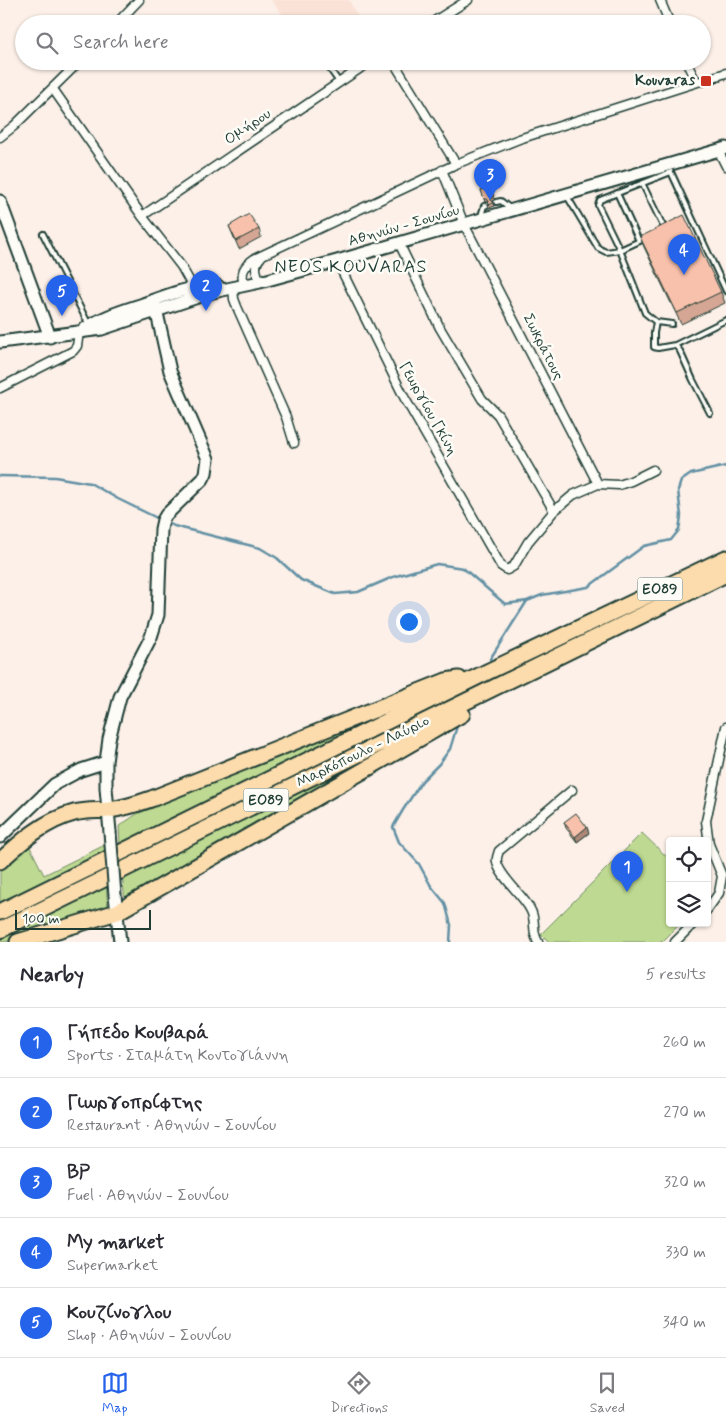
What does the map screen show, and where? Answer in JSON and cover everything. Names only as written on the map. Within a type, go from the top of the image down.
[{"type":"highway","name":"Μαρκόπουλο - Λαύριο","points":[[0,912],[487,672],[726,558]]},
{"type":"highway","name":"Μαρκόπουλο - Λαύριο","points":[[0,930],[726,574]]},
{"type":"highway","points":[[18,942],[117,912],[518,683],[532,670]]},
{"type":"highway","points":[[0,862],[36,830],[57,819],[88,810],[108,810],[127,807],[151,799],[446,681],[487,672]]},
{"type":"main road","name":"Αθηνών - Σουνίου","points":[[0,342],[102,329],[210,285],[238,286],[260,282],[620,178],[650,175],[722,149]]},
{"type":"main road","points":[[0,201],[50,337]]},
{"type":"main road","name":"Αθηνών - Σουνίου","points":[[79,332],[89,325],[114,314],[155,306]]},
{"type":"main road","points":[[120,942],[108,810],[106,762],[109,739],[120,697],[151,638],[158,615],[161,529],[163,520],[203,478],[208,459],[170,371],[155,306]]},
{"type":"main road","points":[[0,837],[56,784],[81,770],[106,762]]},
{"type":"street","points":[[124,15],[138,0]]},
{"type":"street","points":[[442,15],[459,2],[468,0]]},
{"type":"street","points":[[660,0],[666,15]]},
{"type":"street","points":[[0,137],[14,126],[71,70]]},
{"type":"street","name":"Ομήρου","points":[[142,216],[357,70]]},
{"type":"street","points":[[399,70],[456,164]]},
{"type":"street","points":[[690,70],[696,82]]},
{"type":"street","points":[[294,443],[286,417],[234,299],[243,269],[250,262],[456,164],[519,139],[726,73]]},
{"type":"street","points":[[53,89],[142,216],[182,266],[194,293]]},
{"type":"street","points":[[722,149],[726,166]]},
{"type":"street","name":"Σωκράτους","points":[[442,170],[464,224],[598,484]]},
{"type":"street","points":[[398,243],[445,336],[482,399],[498,415],[554,511],[574,495],[598,484],[619,485],[653,470]]},
{"type":"street","points":[[260,282],[255,268],[257,260],[261,257]]},
{"type":"street","name":"Γεωργίου Γκίνη","points":[[337,261],[404,397],[501,566],[507,570],[514,566],[528,542],[554,511]]},
{"type":"street","points":[[0,388],[73,351],[77,346],[79,332]]},
{"type":"street","points":[[711,904],[719,893],[722,876],[708,844],[706,821],[726,727]]},
{"type":"street","points":[[538,942],[533,928],[534,920],[530,909],[499,869],[496,860],[499,850],[572,790]]},
{"type":"street","points":[[675,942],[690,927]]},
{"type":"lane","points":[[330,70],[339,82]]},
{"type":"lane","points":[[672,324],[656,322],[645,313],[620,250],[598,205],[600,200],[642,183],[650,175],[671,172],[726,291]]},
{"type":"lane","points":[[620,178],[628,188]]},
{"type":"lane","points":[[642,183],[665,230]]},
{"type":"lane","points":[[617,193],[639,241]]},
{"type":"lane","points":[[566,195],[598,248],[606,252],[620,250],[647,238]]},
{"type":"lane","points":[[496,202],[501,201],[513,210]]},
{"type":"lane","points":[[480,220],[484,206],[487,205]]},
{"type":"lane","points":[[686,221],[692,218]]},
{"type":"lane","points":[[656,234],[672,227]]},
{"type":"lane","points":[[43,234],[89,325]]},
{"type":"lane","points":[[656,322],[654,346],[658,348],[675,345],[726,320]]},
{"type":"lane","points":[[675,345],[680,351],[710,413]]},
{"type":"shaded area","points":[[271,0],[349,0],[357,15],[283,15]]},
{"type":"green space","points":[[435,691],[120,844],[119,826],[137,814]]},
{"type":"green space","points":[[434,722],[125,902],[122,874]]},
{"type":"green space","points":[[642,833],[666,856],[666,927],[677,927],[662,942],[549,942],[541,934]]},
{"type":"green space","points":[[28,843],[44,875],[105,845],[106,851],[0,902],[0,866]]},
{"type":"green space","points":[[106,882],[108,909],[0,942],[0,934]]},
{"type":"building","points":[[490,187],[494,196],[491,200],[494,203],[488,205],[489,201],[484,199],[481,190]]},
{"type":"building","points":[[249,214],[259,229],[236,241],[229,226]]},
{"type":"building","points":[[684,215],[721,292],[677,313],[640,237]]},
{"type":"building","points":[[576,813],[587,827],[575,837],[564,822]]},
{"type":"waterway","points":[[490,659],[527,601],[542,595],[588,587],[644,546],[671,540],[679,530],[681,516],[678,490],[681,481],[691,474],[726,466]]},
{"type":"waterway","points":[[0,476],[55,477],[90,483],[159,519]]},
{"type":"waterway","points":[[166,522],[174,526],[260,548],[277,558],[301,580],[335,594],[358,592],[393,577],[437,564],[463,568],[505,604],[527,601]]},
{"type":"waterway","points":[[450,942],[451,925],[445,903],[431,886],[419,864],[399,842],[393,827],[422,781],[439,764],[450,749],[458,723]]},
{"type":"railway","points":[[702,86],[726,79]]},
{"type":"place","name":"Kouvaras","points":[[706,81]]},
{"type":"place","name":"BP","points":[[490,200]]},
{"type":"place","name":"My market","points":[[684,275]]},
{"type":"place","name":"Γιωργοπρίφτης","points":[[206,311]]},
{"type":"place","name":"Κουζίνογλου","points":[[62,316]]},
{"type":"place","name":"Γήπεδο Κουβαρά","points":[[627,892]]},
{"type":"district","name":"NEOS KOUVARAS","points":[[351,267]]}]
